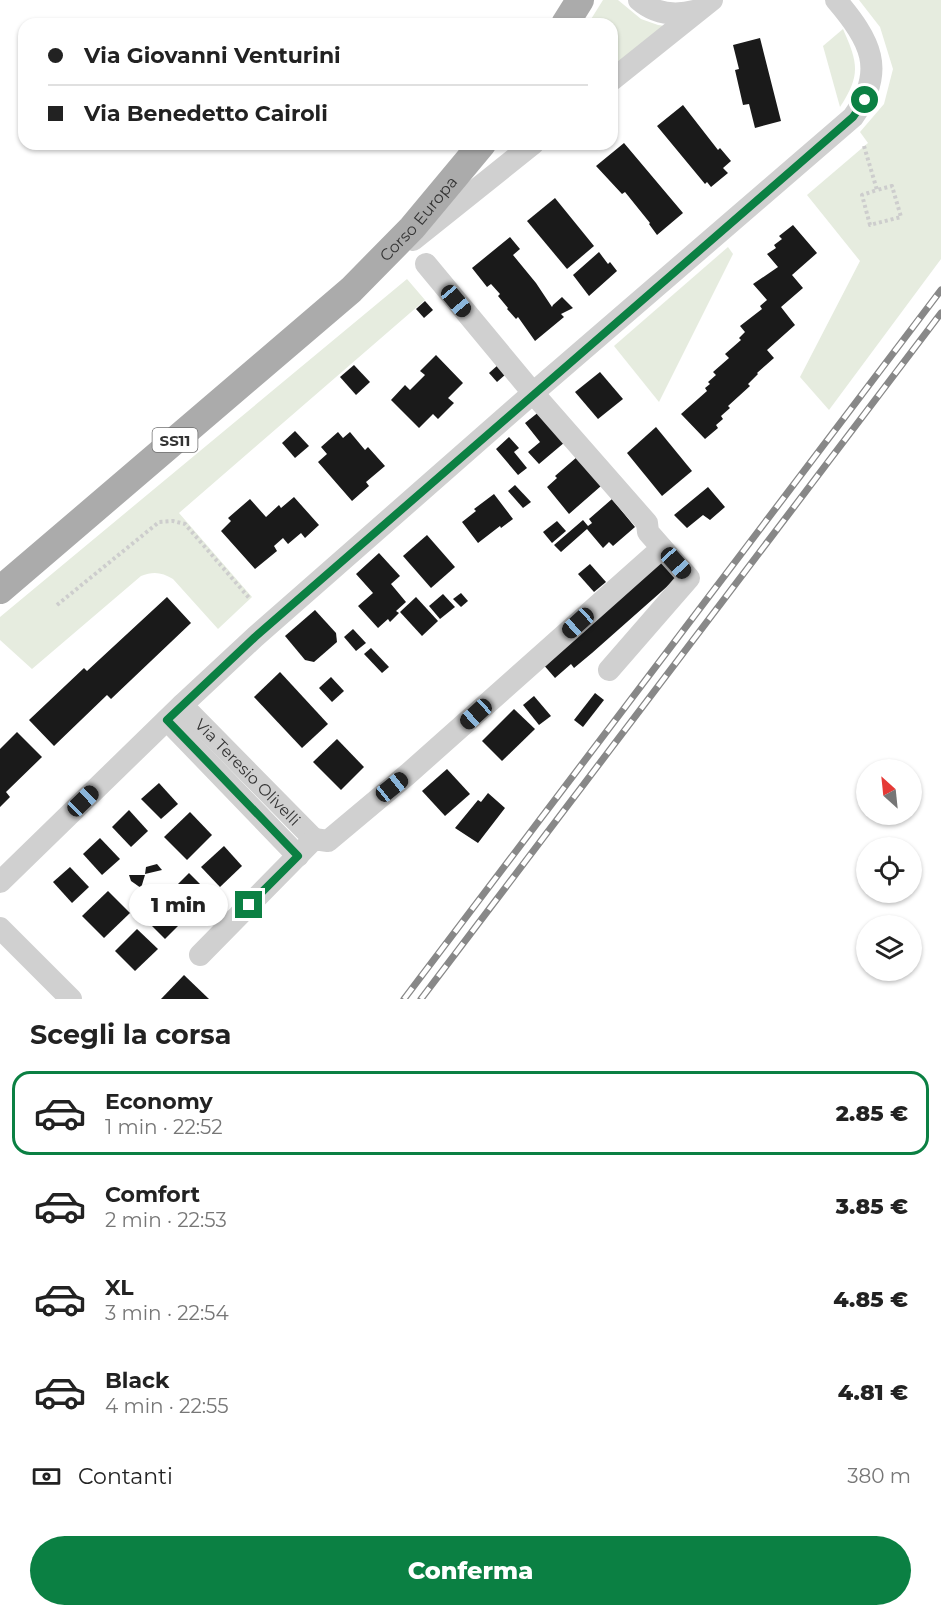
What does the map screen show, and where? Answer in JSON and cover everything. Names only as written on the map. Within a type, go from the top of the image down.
[{"type":"main road","points":[[569,18],[580,0]]},
{"type":"main road","name":"Corso Europa","points":[[351,290],[412,228],[477,150]]},
{"type":"main road","name":"SS11","points":[[0,590],[351,290]]},
{"type":"street","points":[[639,0],[655,11],[681,15],[706,5]]},
{"type":"street","points":[[0,882],[255,637],[853,117],[869,90],[872,66],[870,54],[858,28],[836,0]]},
{"type":"street","points":[[618,75],[706,5]]},
{"type":"street","points":[[351,290],[526,150]]},
{"type":"street","points":[[426,264],[533,393],[646,523],[648,532],[689,578],[609,670]]},
{"type":"street","points":[[200,955],[314,839],[328,841],[408,774],[662,548]]},
{"type":"street","name":"Via Teresio Olivelli","points":[[174,713],[314,839]]},
{"type":"street","name":"Via Teresio Olivelli","points":[[174,713],[298,856]]},
{"type":"street","points":[[0,928],[71,999]]},
{"type":"path","points":[[864,146],[877,190]]},
{"type":"path","points":[[892,186],[901,217],[870,225],[862,195],[877,190],[892,186]]},
{"type":"path","points":[[57,605],[159,522],[173,520],[184,524],[250,599]]},
{"type":"shaded area","points":[[603,0],[618,0],[641,19],[672,27],[618,69],[618,18],[592,18]]},
{"type":"shaded area","points":[[859,0],[941,0],[941,259],[829,410],[800,377],[860,261],[807,195],[868,143],[860,132],[884,104],[893,69],[880,27]]},
{"type":"shaded area","points":[[843,29],[852,51],[855,69],[851,86],[840,107],[823,46]]},
{"type":"shaded area","points":[[728,247],[733,254],[659,402],[614,346]]},
{"type":"shaded area","points":[[407,279],[425,300],[179,513],[252,597],[218,629],[173,579],[165,575],[150,573],[141,576],[32,669],[0,640],[0,617]]},
{"type":"building","points":[[760,38],[781,121],[755,128],[749,104],[743,105],[735,70],[739,69],[733,45]]},
{"type":"building","points":[[683,105],[718,150],[720,148],[731,161],[723,168],[728,173],[711,187],[707,182],[705,184],[657,126]]},
{"type":"building","points":[[624,143],[683,213],[657,235],[625,192],[622,194],[596,166]]},
{"type":"building","points":[[555,198],[594,246],[567,269],[527,221]]},
{"type":"building","points":[[793,225],[817,253],[792,275],[803,288],[781,307],[795,325],[767,350],[774,358],[757,373],[748,384],[750,386],[728,406],[730,408],[721,416],[723,419],[716,425],[718,428],[705,439],[681,414],[707,391],[705,388],[710,384],[708,382],[716,375],[713,372],[729,358],[725,354],[741,340],[739,338],[745,332],[740,326],[762,309],[760,306],[767,300],[753,284],[778,267],[767,254],[776,248],[774,245],[782,239],[779,236]]},
{"type":"building","points":[[510,237],[520,249],[513,255],[552,307],[562,297],[573,308],[561,314],[564,317],[535,341],[518,317],[516,319],[507,309],[498,296],[500,294],[491,284],[487,287],[472,268]]},
{"type":"building","points":[[599,252],[617,271],[589,296],[573,275]]},
{"type":"building","points":[[425,301],[433,310],[424,318],[416,309]]},
{"type":"building","points":[[436,355],[463,383],[448,398],[454,403],[438,419],[433,414],[419,428],[391,400],[405,385],[410,390],[425,375],[420,371]]},
{"type":"building","points":[[354,365],[370,382],[356,395],[340,377]]},
{"type":"building","points":[[498,365],[506,374],[497,382],[489,373]]},
{"type":"building","points":[[600,372],[623,399],[598,419],[575,392]]},
{"type":"building","points":[[540,411],[565,442],[539,464],[528,452],[540,442],[525,423]]},
{"type":"building","points":[[656,427],[692,471],[662,496],[627,453]]},
{"type":"building","points":[[295,431],[309,446],[295,458],[282,443]]},
{"type":"building","points":[[338,432],[343,438],[350,432],[365,450],[368,447],[385,466],[366,482],[369,486],[352,501],[318,462],[327,454],[321,447]]},
{"type":"building","points":[[509,437],[519,448],[514,452],[527,468],[518,475],[496,449]]},
{"type":"building","points":[[577,457],[601,486],[569,514],[547,487],[557,478],[555,476]]},
{"type":"building","points":[[515,485],[531,502],[523,508],[508,491]]},
{"type":"building","points":[[708,487],[725,507],[710,520],[703,515],[687,528],[674,515]]},
{"type":"building","points":[[494,494],[513,519],[478,543],[462,522],[476,511],[474,509]]},
{"type":"building","points":[[294,497],[319,525],[305,538],[301,533],[288,544],[283,538],[274,546],[277,551],[255,569],[221,531],[231,521],[228,518],[250,499],[266,517],[279,505],[281,508]]},
{"type":"building","points":[[612,499],[635,527],[613,546],[609,542],[603,548],[587,529],[561,552],[554,545],[583,520],[588,526],[592,523],[589,519]]},
{"type":"building","points":[[557,521],[566,531],[552,543],[543,532]]},
{"type":"building","points":[[427,535],[455,567],[431,588],[403,556]]},
{"type":"building","points":[[379,553],[400,576],[391,584],[406,602],[396,611],[399,613],[390,622],[388,619],[378,628],[358,606],[373,593],[356,574]]},
{"type":"building","points":[[663,557],[679,576],[574,668],[571,664],[555,678],[542,663]]},
{"type":"building","points":[[590,564],[606,582],[594,592],[578,574]]},
{"type":"building","points":[[461,593],[468,601],[461,607],[453,599]]},
{"type":"building","points":[[443,594],[455,607],[440,619],[429,606]]},
{"type":"building","points":[[167,597],[191,623],[111,699],[107,695],[54,746],[29,720],[84,668],[87,671]]},
{"type":"building","points":[[416,597],[438,621],[422,636],[400,612]]},
{"type":"building","points":[[315,610],[336,633],[337,642],[314,662],[305,660],[285,636]]},
{"type":"building","points":[[353,629],[366,643],[356,651],[344,637]]},
{"type":"building","points":[[371,648],[389,667],[382,673],[364,654]]},
{"type":"building","points":[[280,672],[328,724],[302,748],[254,697]]},
{"type":"building","points":[[331,677],[344,691],[332,702],[319,688]]},
{"type":"building","points":[[595,693],[604,700],[583,727],[574,720]]},
{"type":"building","points":[[534,696],[551,716],[539,725],[523,705]]},
{"type":"building","points":[[514,709],[535,729],[502,761],[482,741]]},
{"type":"building","points":[[17,732],[42,757],[6,792],[10,797],[0,807],[0,749]]},
{"type":"building","points":[[337,739],[364,767],[341,790],[313,762]]},
{"type":"building","points":[[447,769],[470,794],[445,816],[422,791]]},
{"type":"building","points":[[159,783],[178,804],[161,819],[141,799]]},
{"type":"building","points":[[488,793],[505,808],[478,843],[455,828],[478,800],[481,802]]},
{"type":"building","points":[[129,810],[148,831],[131,847],[112,827]]},
{"type":"building","points":[[190,812],[212,835],[187,860],[164,837]]},
{"type":"building","points":[[100,838],[120,859],[102,875],[83,854]]},
{"type":"building","points":[[224,846],[242,866],[220,887],[201,867]]},
{"type":"building","points":[[157,864],[162,870],[145,874],[146,867]]},
{"type":"building","points":[[70,867],[89,887],[72,903],[53,882]]},
{"type":"building","points":[[189,873],[210,894],[192,910],[172,890]]},
{"type":"building","points":[[129,875],[145,875],[141,888],[131,881]]},
{"type":"building","points":[[108,891],[130,913],[104,938],[82,916]]},
{"type":"building","points":[[162,902],[182,922],[165,939],[145,919]]},
{"type":"building","points":[[137,929],[158,949],[135,971],[115,951]]},
{"type":"building","points":[[184,975],[209,999],[161,999]]},
{"type":"railway","points":[[404,999],[941,290]]},
{"type":"railway","points":[[421,999],[941,313]]},
{"type":"route","points":[[249,905],[298,856],[167,720],[255,637],[853,117],[865,100]]}]
